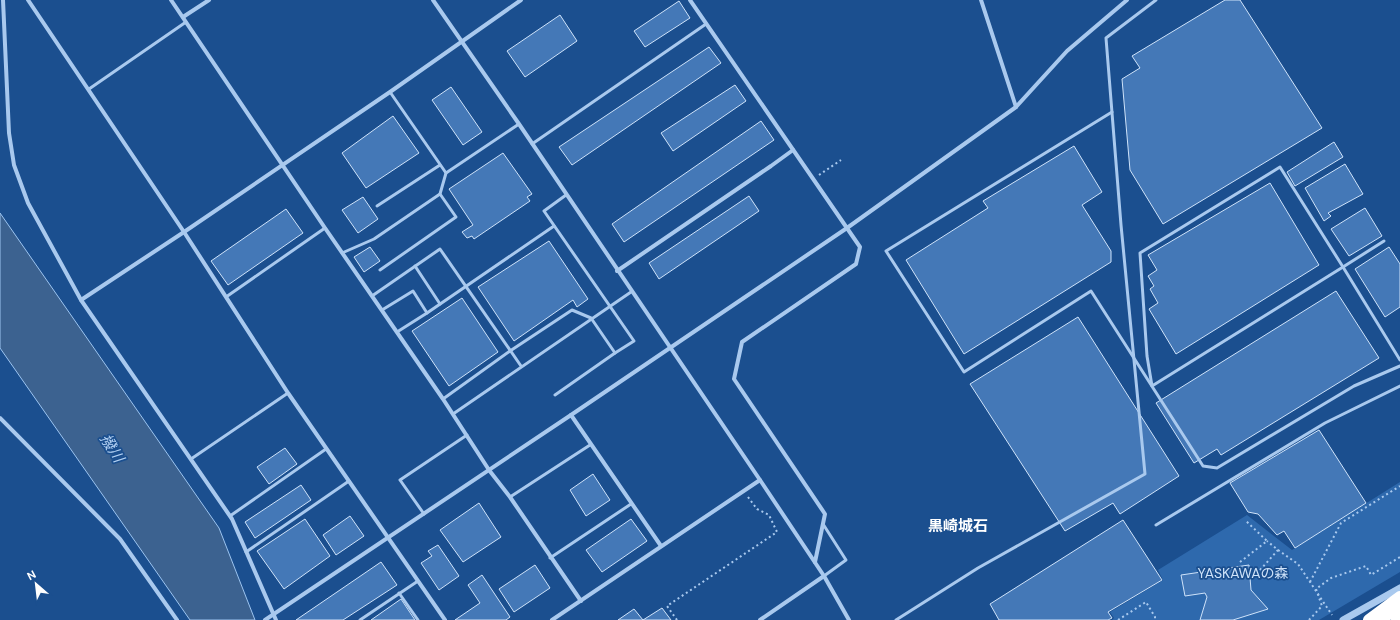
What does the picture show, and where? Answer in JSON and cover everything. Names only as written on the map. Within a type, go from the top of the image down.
[{"type":"highway","points":[[1369,620],[1400,596]]},
{"type":"highway","points":[[1379,620],[1400,608]]},
{"type":"street","points":[[3,0],[8,132],[14,165],[28,203],[81,300],[230,516],[276,620]]},
{"type":"street","points":[[28,0],[184,232],[288,393],[444,618]]},
{"type":"street","points":[[171,0],[282,165],[443,399],[489,470],[510,497],[550,558],[581,601]]},
{"type":"street","points":[[183,17],[209,0]]},
{"type":"street","points":[[433,0],[519,124],[760,480],[824,576],[849,620]]},
{"type":"street","points":[[81,300],[390,92],[460,41],[521,0]]},
{"type":"street","points":[[690,0],[860,247],[856,264],[742,342],[734,379],[825,514],[815,562]]},
{"type":"street","points":[[981,0],[1016,107]]},
{"type":"street","points":[[265,620],[847,228],[1016,107],[1067,50],[1127,0]]},
{"type":"street","points":[[617,270],[793,150]]},
{"type":"street","points":[[571,415],[590,445],[661,546]]},
{"type":"street","points":[[0,418],[120,539],[177,620]]},
{"type":"street","points":[[552,620],[760,480]]},
{"type":"street","points":[[760,620],[824,576]]},
{"type":"street","points":[[1343,620],[1400,588]]},
{"type":"lane","points":[[896,620],[978,568],[1145,474],[1106,38],[1156,0]]},
{"type":"lane","points":[[89,89],[186,22]]},
{"type":"lane","points":[[532,144],[706,24]]},
{"type":"lane","points":[[390,92],[446,173]]},
{"type":"lane","points":[[1112,112],[886,251],[964,372],[1091,291],[1203,466],[1217,468],[1354,386],[1400,366]]},
{"type":"lane","points":[[342,253],[374,238],[440,194],[446,173],[519,124]]},
{"type":"lane","points":[[377,206],[440,165]]},
{"type":"lane","points":[[1152,386],[1147,356],[1140,252],[1280,167],[1343,266],[1400,360]]},
{"type":"lane","points":[[380,270],[456,217],[440,194]]},
{"type":"lane","points":[[555,395],[614,353],[634,341],[544,211],[566,195]]},
{"type":"lane","points":[[397,332],[466,287],[554,226]]},
{"type":"lane","points":[[226,297],[325,228]]},
{"type":"lane","points":[[1152,386],[1384,241]]},
{"type":"lane","points":[[372,296],[440,249],[521,366]]},
{"type":"lane","points":[[415,266],[440,304]]},
{"type":"lane","points":[[382,310],[413,291],[427,312]]},
{"type":"lane","points":[[453,414],[591,318],[632,292]]},
{"type":"lane","points":[[443,399],[510,351],[572,310],[591,318],[614,353]]},
{"type":"lane","points":[[1156,525],[1325,423],[1400,386]]},
{"type":"lane","points":[[191,459],[288,393]]},
{"type":"lane","points":[[424,514],[400,480],[467,435]]},
{"type":"lane","points":[[510,497],[590,445]]},
{"type":"lane","points":[[230,516],[326,448]]},
{"type":"lane","points":[[246,552],[349,481]]},
{"type":"lane","points":[[550,558],[631,504]]},
{"type":"lane","points":[[822,524],[846,560],[824,576]]},
{"type":"lane","points":[[360,620],[418,581]]},
{"type":"lane","points":[[399,593],[418,620]]},
{"type":"lane","points":[[438,620],[444,618]]},
{"type":"path","points":[[814,179],[841,160]]},
{"type":"path","points":[[1310,582],[1341,523],[1400,486]]},
{"type":"path","points":[[677,620],[667,606],[777,532],[769,515],[757,509],[744,491]]},
{"type":"path","points":[[1245,520],[1267,541],[1298,564],[1332,615]]},
{"type":"path","points":[[1240,562],[1267,541]]},
{"type":"path","points":[[1260,570],[1278,550]]},
{"type":"path","points":[[1316,589],[1331,578],[1366,566],[1370,575],[1400,558]]},
{"type":"path","points":[[1309,620],[1322,606],[1316,589]]},
{"type":"path","points":[[1118,620],[1146,602],[1155,620]]},
{"type":"green space","name":"YASKAWAの森","points":[[1400,482],[1400,572],[1319,620],[1112,620],[1114,618],[1110,612],[1163,580],[1158,570],[1247,515],[1292,550]]},
{"type":"water","name":"撥川","points":[[0,213],[219,528],[255,620],[190,620],[0,348]]},
{"type":"building","points":[[1225,0],[1240,0],[1322,128],[1163,224],[1130,170],[1122,79],[1140,68],[1132,56]]},
{"type":"building","points":[[679,1],[690,18],[645,47],[634,31]]},
{"type":"building","points":[[560,15],[577,41],[525,77],[507,51]]},
{"type":"building","points":[[709,47],[721,63],[572,165],[559,147]]},
{"type":"building","points":[[735,85],[746,101],[673,151],[661,133]]},
{"type":"building","points":[[451,87],[482,132],[463,145],[432,100]]},
{"type":"building","points":[[393,116],[419,153],[366,188],[342,153]]},
{"type":"building","points":[[761,121],[774,140],[624,242],[612,224]]},
{"type":"building","points":[[1334,142],[1343,157],[1295,186],[1287,172]]},
{"type":"building","points":[[1074,146],[1102,192],[1082,205],[1111,251],[1111,262],[964,354],[906,260],[988,208],[983,201]]},
{"type":"building","points":[[503,153],[532,194],[527,197],[530,201],[474,239],[472,236],[467,238],[462,232],[473,225],[449,189]]},
{"type":"building","points":[[1345,164],[1363,194],[1328,213],[1331,216],[1324,221],[1305,188]]},
{"type":"building","points":[[1270,183],[1319,265],[1176,354],[1149,309],[1158,303],[1150,289],[1154,286],[1148,276],[1157,270],[1148,255]]},
{"type":"building","points":[[749,196],[759,211],[659,279],[649,263]]},
{"type":"building","points":[[363,197],[378,219],[358,233],[342,210]]},
{"type":"building","points":[[1365,208],[1382,236],[1349,256],[1331,229]]},
{"type":"building","points":[[286,209],[303,233],[228,285],[211,261]]},
{"type":"building","points":[[549,241],[588,299],[577,307],[573,300],[514,341],[478,287]]},
{"type":"building","points":[[370,247],[380,261],[364,272],[354,257]]},
{"type":"building","points":[[1389,247],[1400,264],[1400,307],[1385,317],[1355,269]]},
{"type":"building","points":[[1336,291],[1379,358],[1221,455],[1217,449],[1194,463],[1156,403]]},
{"type":"building","points":[[462,298],[498,352],[449,386],[412,331]]},
{"type":"building","points":[[1078,317],[1179,476],[1120,514],[1113,503],[1065,531],[970,384]]},
{"type":"building","points":[[1319,430],[1366,503],[1295,548],[1284,531],[1277,535],[1258,514],[1248,512],[1230,483]]},
{"type":"building","points":[[285,448],[297,464],[269,484],[257,467]]},
{"type":"building","points":[[593,474],[610,500],[586,516],[570,490]]},
{"type":"building","points":[[301,485],[311,500],[255,538],[245,522]]},
{"type":"building","points":[[479,503],[501,537],[463,562],[440,530]]},
{"type":"building","points":[[350,516],[364,536],[336,555],[323,535]]},
{"type":"building","points":[[305,519],[330,556],[284,589],[257,551]]},
{"type":"building","points":[[631,519],[647,541],[602,572],[586,550]]},
{"type":"building","points":[[1123,520],[1162,580],[1108,612],[1112,618],[1108,620],[999,620],[990,604]]},
{"type":"building","points":[[438,545],[459,576],[439,590],[421,563],[432,556],[428,551]]},
{"type":"building","points":[[381,562],[397,585],[343,620],[296,620]]},
{"type":"building","points":[[535,565],[550,588],[514,612],[499,589]]},
{"type":"building","points":[[1249,565],[1251,590],[1268,609],[1233,620],[1200,620],[1207,597],[1205,593],[1185,596],[1181,575]]},
{"type":"building","points":[[482,575],[510,617],[506,620],[455,620],[480,603],[468,585]]},
{"type":"building","points":[[401,599],[415,620],[371,620]]},
{"type":"building","points":[[662,608],[671,620],[643,620]]},
{"type":"building","points":[[634,609],[643,620],[618,620]]},
{"type":"district","name":"黒崎城石","points":[[958,526]]}]
